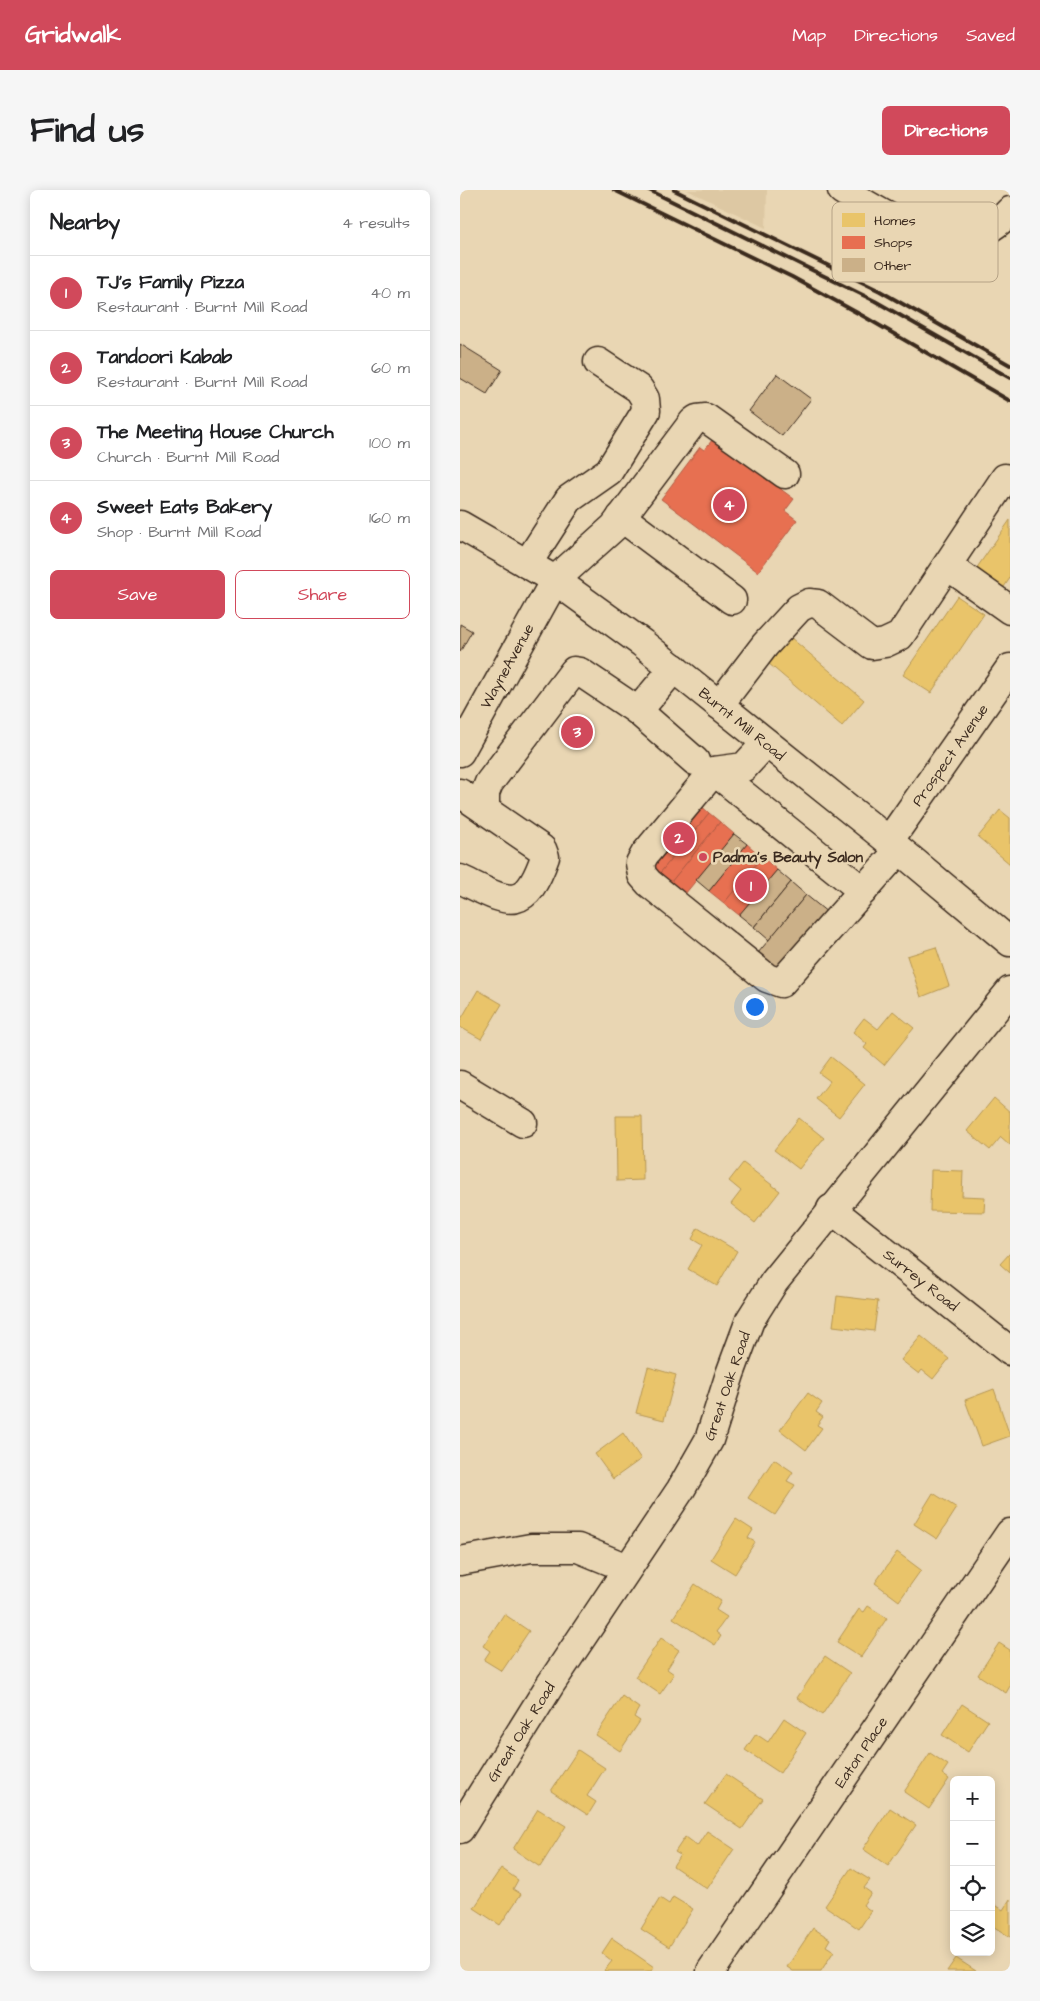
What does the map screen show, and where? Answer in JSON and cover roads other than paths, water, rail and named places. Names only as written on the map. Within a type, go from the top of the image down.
[{"type":"street","points":[[842,190],[862,202]]},
{"type":"street","points":[[998,223],[1010,211]]},
{"type":"street","points":[[527,564],[569,499],[609,470],[646,411],[645,399],[639,389],[598,362]]},
{"type":"street","name":"WayneAvenue","points":[[460,752],[555,580],[614,527],[696,419],[706,418],[785,474]]},
{"type":"street","points":[[719,705],[765,645],[799,608],[809,603],[818,604],[872,644],[885,643],[900,636],[1005,478]]},
{"type":"street","points":[[621,517],[732,600]]},
{"type":"street","name":"Burnt Mill Road","points":[[460,525],[555,580],[674,668],[1010,942]]},
{"type":"street","points":[[948,566],[1010,610]]},
{"type":"street","points":[[638,711],[674,668]]},
{"type":"street","name":"Prospect Avenue","points":[[705,766],[645,854],[640,863],[642,875],[649,883],[738,955],[768,978],[781,984],[863,891],[1010,668]]},
{"type":"street","points":[[485,810],[485,793],[489,783],[574,671],[580,672],[638,711],[863,891]]},
{"type":"street","points":[[705,766],[744,768],[766,743]]},
{"type":"street","points":[[460,793],[542,849],[546,857],[524,895],[514,900],[502,899],[460,880]]},
{"type":"street","name":"Great Oak Road","points":[[460,1829],[550,1685],[681,1489],[709,1440],[750,1320],[774,1282],[1010,991]]},
{"type":"street","points":[[460,1086],[523,1123]]},
{"type":"street","name":"Surrey Road","points":[[831,1210],[1010,1350]]},
{"type":"street","name":"Eaton Place","points":[[711,1971],[1010,1533]]},
{"type":"street","points":[[460,1561],[531,1548],[578,1548],[627,1568]]},
{"type":"railway","points":[[614,190],[792,277],[1010,401]]},
{"type":"railway","points":[[649,190],[832,280]]},
{"type":"railway","points":[[674,190],[832,267]]},
{"type":"railway","points":[[836,282],[875,301],[1010,378]]},
{"type":"railway","points":[[862,282],[1010,365]]},
{"type":"place","name":"Sweet Eats Bakery","points":[[729,505]]},
{"type":"place","name":"The Meeting House Church","points":[[577,732]]},
{"type":"place","name":"Tandoori Kabab","points":[[679,838]]},
{"type":"place","name":"Padma's Beauty Salon","points":[[703,857]]},
{"type":"place","name":"TJ's Family Pizza","points":[[751,886]]}]
